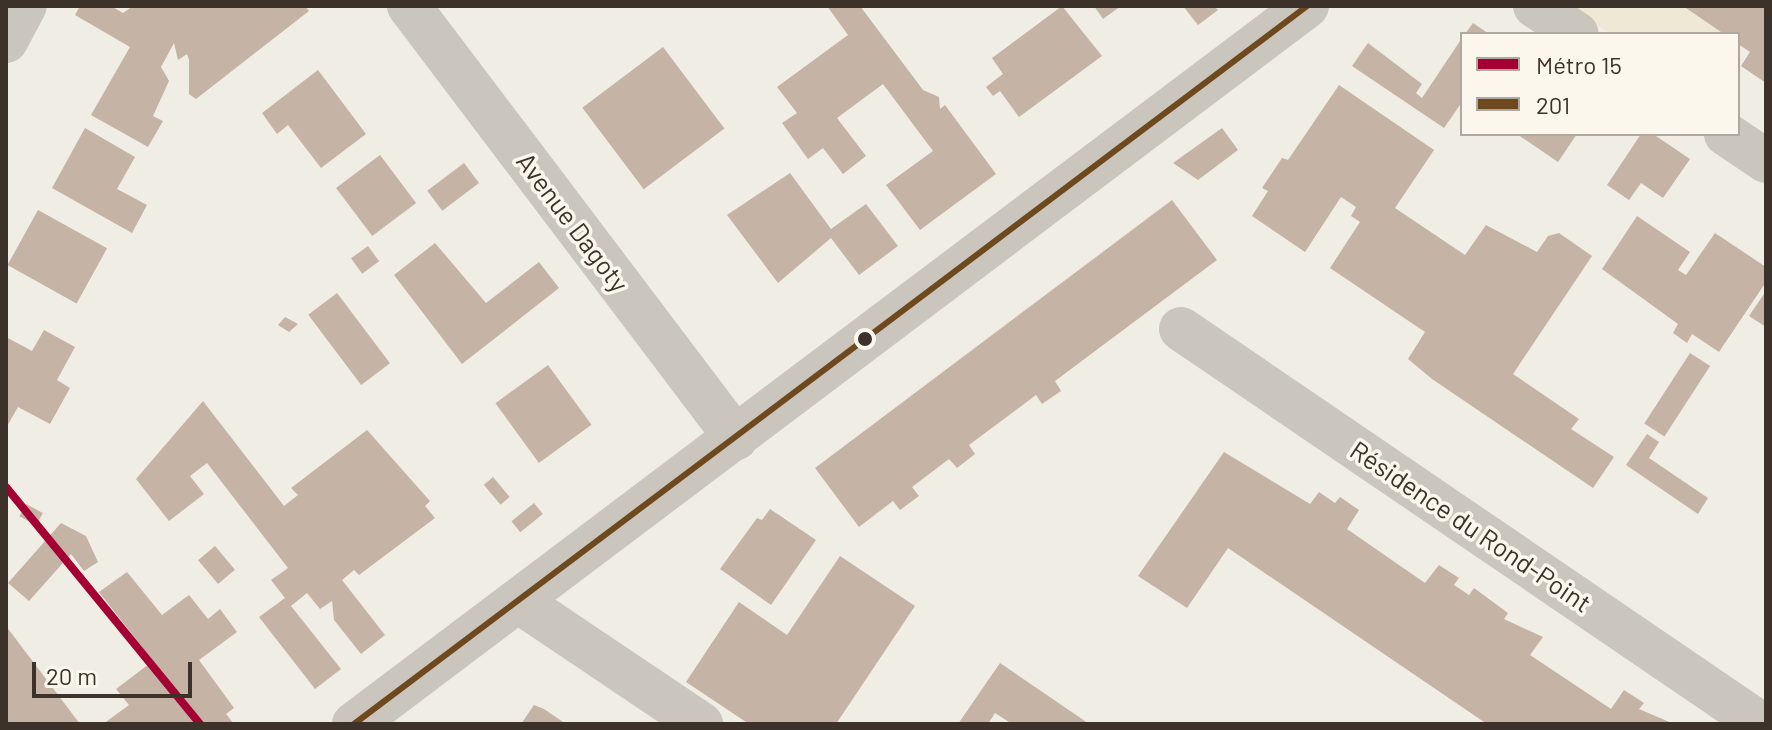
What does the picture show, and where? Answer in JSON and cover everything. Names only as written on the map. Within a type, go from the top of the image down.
[{"type":"street","points":[[6,41],[25,6]]},
{"type":"street","name":"Avenue Dagoty","points":[[409,6],[736,438]]},
{"type":"street","points":[[354,724],[521,603],[1307,6]]},
{"type":"street","points":[[1535,6],[1574,32]]},
{"type":"street","points":[[1729,136],[1766,161]]},
{"type":"street","name":"Résidence du Rond-Point","points":[[1181,329],[1761,724]]},
{"type":"street","points":[[521,603],[701,724]]},
{"type":"shaded area","points":[[1569,6],[1683,6],[1721,32],[1608,32]]},
{"type":"building","points":[[80,6],[111,6],[123,13],[133,6],[305,6],[309,11],[196,99],[189,94],[187,54],[178,60],[174,43],[161,67],[169,81],[153,116],[163,121],[148,147],[91,115],[130,47],[75,15]]},
{"type":"building","points":[[827,6],[860,6],[923,90],[939,97],[940,109],[945,105],[996,174],[920,230],[886,185],[933,151],[883,84],[837,118],[866,156],[843,174],[823,148],[808,159],[782,123],[797,113],[777,87],[848,35]]},
{"type":"building","points":[[1062,6],[1102,56],[1019,117],[1000,91],[993,96],[986,87],[1003,74],[992,58]]},
{"type":"building","points":[[1094,6],[1121,6],[1103,19]]},
{"type":"building","points":[[1183,6],[1214,6],[1218,10],[1198,25]]},
{"type":"building","points":[[1683,6],[1766,6],[1766,83],[1741,66],[1750,52],[1740,45],[1740,32],[1721,32]]},
{"type":"building","points":[[1473,23],[1486,32],[1466,32]]},
{"type":"building","points":[[1460,41],[1460,105],[1444,128],[1352,66],[1368,43],[1422,84],[1416,93],[1422,98]]},
{"type":"building","points":[[663,47],[724,128],[644,189],[582,108]]},
{"type":"building","points":[[318,70],[366,134],[321,168],[288,125],[277,134],[262,113]]},
{"type":"building","points":[[1339,85],[1434,150],[1395,208],[1465,255],[1486,225],[1537,252],[1548,236],[1559,233],[1592,256],[1513,374],[1579,419],[1571,429],[1614,457],[1593,488],[1432,379],[1408,359],[1425,332],[1330,268],[1360,222],[1351,216],[1356,207],[1341,197],[1305,252],[1252,216],[1268,191],[1262,188],[1282,158],[1288,160]]},
{"type":"building","points":[[85,128],[135,157],[117,189],[147,205],[132,233],[52,188]]},
{"type":"building","points":[[1222,128],[1238,150],[1198,180],[1173,163]]},
{"type":"building","points":[[1520,136],[1576,136],[1558,162]]},
{"type":"building","points":[[1640,136],[1656,136],[1690,159],[1663,198],[1641,183],[1629,200],[1607,185]]},
{"type":"building","points":[[380,155],[416,203],[372,236],[336,188]]},
{"type":"building","points":[[464,163],[479,183],[442,211],[427,191]]},
{"type":"building","points":[[790,173],[831,229],[866,204],[898,246],[859,275],[831,238],[778,283],[727,215]]},
{"type":"building","points":[[1172,200],[1217,260],[1055,381],[1061,391],[1042,404],[1036,395],[969,445],[975,454],[957,468],[949,459],[912,487],[919,496],[900,510],[893,501],[859,527],[815,468]]},
{"type":"building","points":[[38,210],[107,248],[77,303],[7,265]]},
{"type":"building","points":[[1637,216],[1690,252],[1678,270],[1686,275],[1715,233],[1766,267],[1766,282],[1719,352],[1692,334],[1687,343],[1673,333],[1678,324],[1602,269]]},
{"type":"building","points":[[435,243],[486,303],[539,262],[559,288],[462,364],[394,275]]},
{"type":"building","points":[[368,246],[379,261],[362,274],[351,258]]},
{"type":"building","points":[[1766,291],[1766,327],[1749,316]]},
{"type":"building","points":[[337,293],[390,363],[361,385],[308,315]]},
{"type":"building","points":[[285,317],[298,324],[289,332],[278,325]]},
{"type":"building","points":[[44,330],[75,347],[57,380],[70,388],[50,424],[18,407],[6,428],[6,337],[32,351]]},
{"type":"building","points":[[1690,353],[1710,366],[1664,437],[1644,423]]},
{"type":"building","points":[[548,365],[591,425],[539,463],[495,403]]},
{"type":"building","points":[[203,401],[284,506],[298,495],[291,488],[367,430],[430,501],[425,506],[435,518],[359,575],[354,570],[342,580],[385,635],[361,654],[334,620],[332,601],[320,609],[307,593],[291,606],[341,669],[315,689],[259,617],[285,598],[271,580],[288,568],[207,463],[190,476],[204,494],[169,521],[136,479]]},
{"type":"building","points":[[1647,434],[1659,442],[1649,458],[1708,498],[1698,514],[1626,465]]},
{"type":"building","points":[[1224,452],[1310,504],[1319,492],[1335,503],[1340,497],[1359,510],[1347,529],[1425,583],[1439,565],[1459,578],[1454,585],[1469,595],[1474,588],[1508,613],[1504,619],[1543,637],[1530,655],[1611,709],[1624,690],[1644,703],[1639,709],[1674,724],[1487,724],[1228,548],[1187,608],[1138,576]]},
{"type":"building","points":[[493,477],[510,497],[501,505],[484,485]]},
{"type":"building","points":[[534,503],[543,514],[520,532],[511,521]]},
{"type":"building","points":[[26,504],[43,513],[36,525],[19,516]]},
{"type":"building","points":[[770,509],[816,540],[771,605],[720,569],[757,518],[762,520]]},
{"type":"building","points":[[61,523],[86,536],[98,562],[84,571],[71,554],[29,601],[8,583]]},
{"type":"building","points":[[215,546],[235,570],[218,584],[198,560]]},
{"type":"building","points":[[840,556],[915,606],[836,724],[749,724],[686,682],[739,602],[787,635]]},
{"type":"building","points":[[127,572],[162,615],[189,595],[208,619],[220,609],[237,632],[199,660],[234,708],[226,714],[234,724],[103,724],[129,705],[116,689],[153,661],[99,592]]},
{"type":"building","points":[[6,626],[80,724],[6,724]]},
{"type":"building","points":[[1000,663],[1089,724],[1012,724],[995,713],[988,724],[958,724]]},
{"type":"building","points":[[534,705],[544,709],[566,724],[521,724]]},
{"type":"metro line","name":"15","points":[[6,487],[200,724]]},
{"type":"transit line","name":"201","points":[[354,724],[1307,6]]}]
